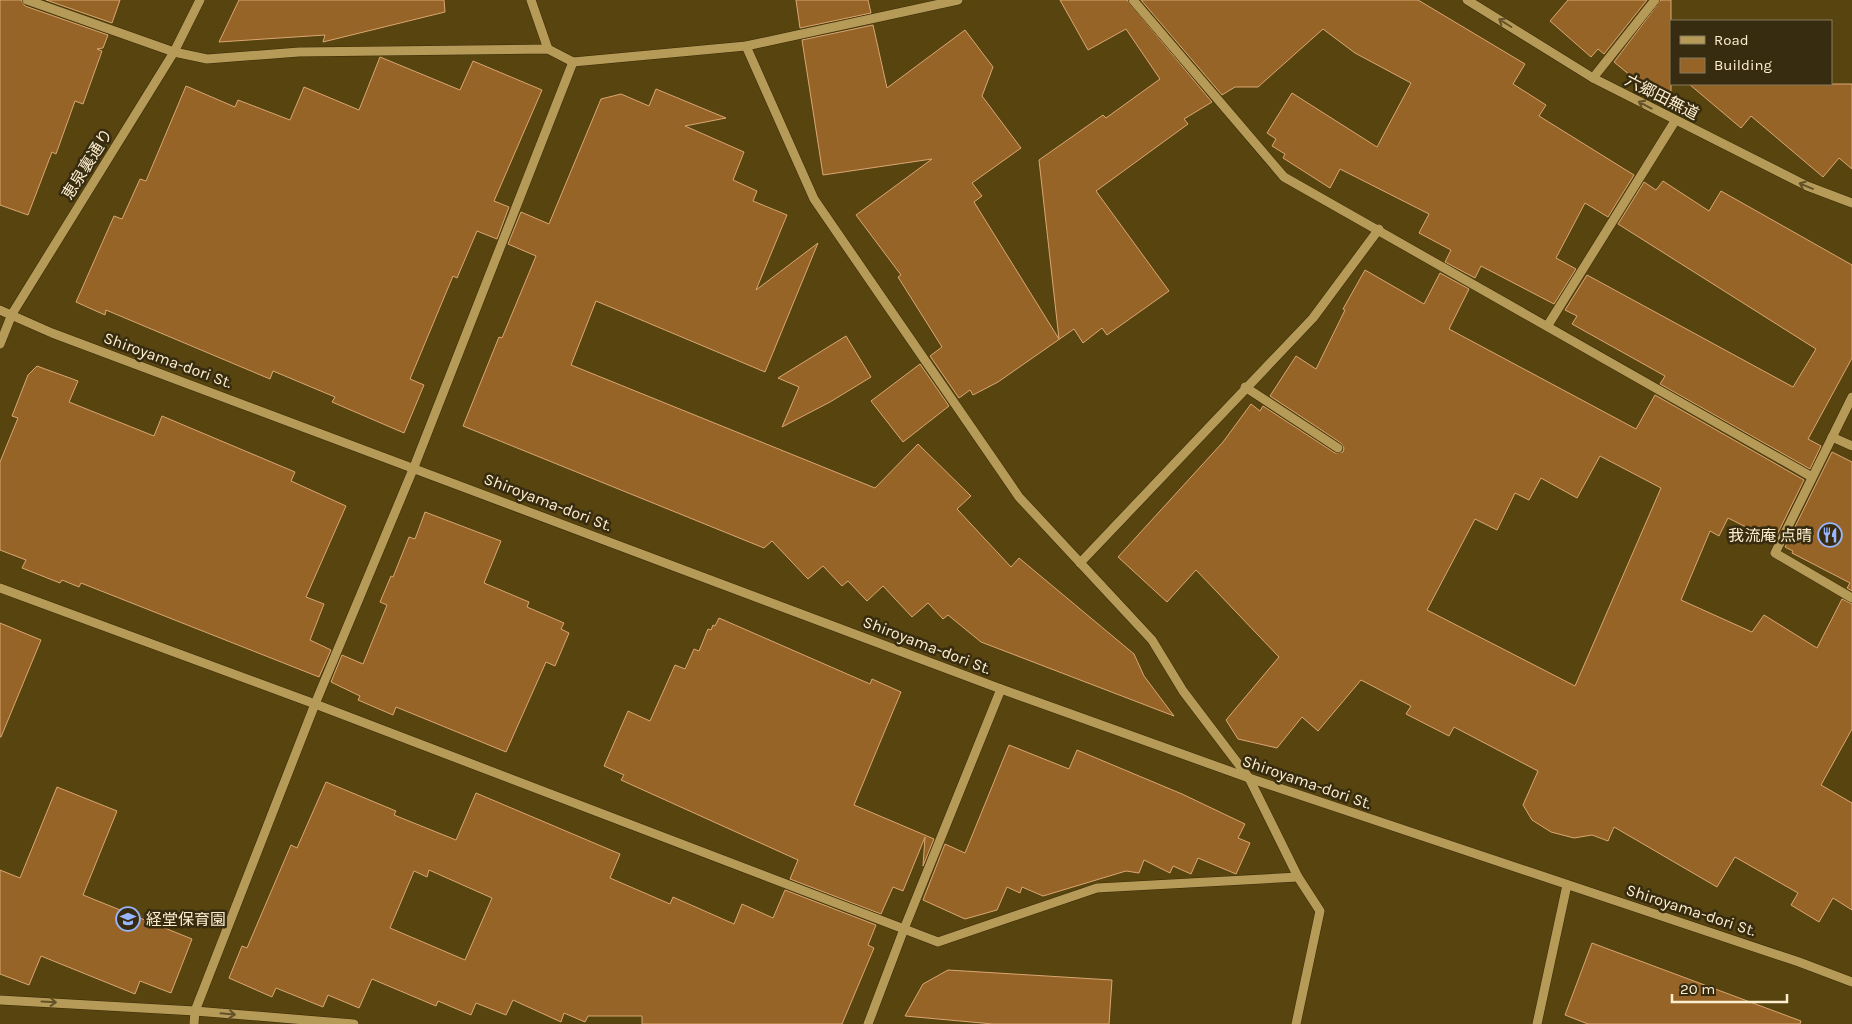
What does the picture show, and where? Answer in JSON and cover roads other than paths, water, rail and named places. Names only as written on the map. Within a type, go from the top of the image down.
[{"type":"street","points":[[26,0],[174,52],[207,58],[299,52],[548,49],[573,62],[746,46],[958,0]]},
{"type":"street","name":"恵泉裏通り","points":[[0,344],[12,314],[174,52],[200,0]]},
{"type":"street","points":[[531,0],[548,49]]},
{"type":"street","points":[[1133,0],[1284,177],[1548,325],[1812,477]]},
{"type":"street","name":"六郷田無道","points":[[1467,0],[1593,78],[1806,186],[1852,203]]},
{"type":"street","points":[[1593,78],[1655,0]]},
{"type":"street","points":[[746,46],[814,199],[1019,497],[1152,640],[1183,691],[1249,778],[1298,877],[1320,911],[1296,1024]]},
{"type":"street","points":[[194,1024],[195,1011],[314,704],[414,467],[573,62]]},
{"type":"street","points":[[1548,325],[1675,121]]},
{"type":"street","points":[[1080,563],[1245,387],[1314,318],[1379,229]]},
{"type":"street","name":"Shiroyama-dori St.","points":[[0,310],[52,333],[414,467],[1001,689],[1249,778],[1799,962],[1852,982]]},
{"type":"street","points":[[1245,387],[1338,448]]},
{"type":"street","points":[[1852,396],[1775,553],[1852,598]]},
{"type":"street","points":[[1832,438],[1852,446]]},
{"type":"street","points":[[0,588],[314,704],[938,942],[1097,888],[1298,877]]},
{"type":"street","points":[[868,1024],[904,929],[1001,689]]},
{"type":"street","points":[[1537,1024],[1566,885]]},
{"type":"street","points":[[0,1000],[195,1011],[354,1024]]},
{"type":"place","name":"我流庵 点晴","points":[[1830,535]]},
{"type":"place","name":"経堂保育園","points":[[128,919]]}]
